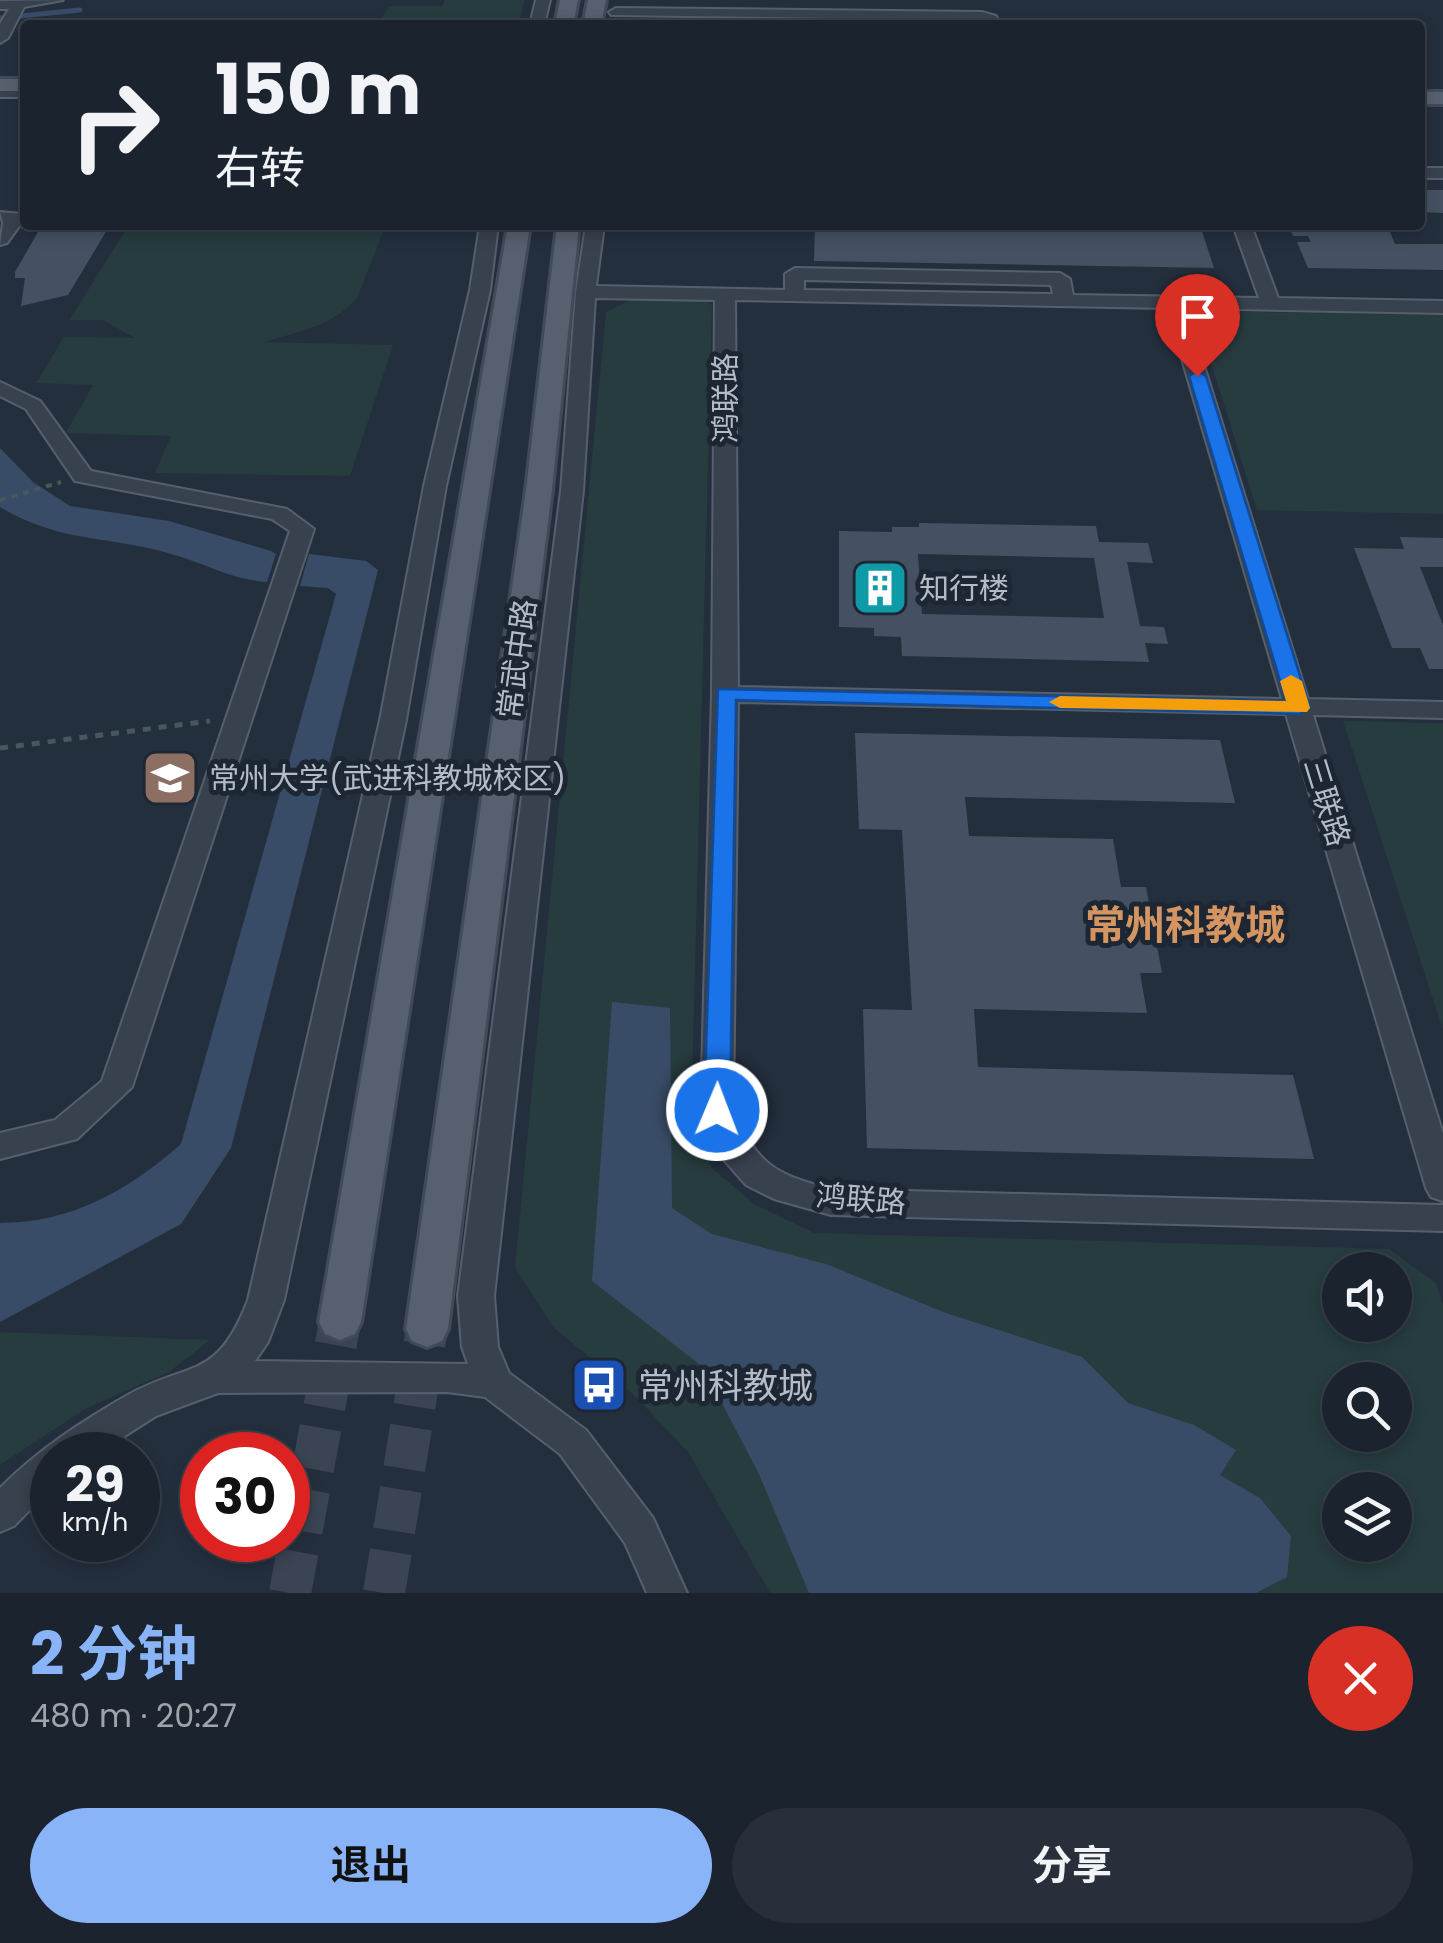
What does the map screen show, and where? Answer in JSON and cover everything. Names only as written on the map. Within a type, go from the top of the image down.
[{"type":"main road","points":[[340,1322],[518,230]]},
{"type":"main road","name":"常武中路","points":[[428,1329],[539,490],[567,230]]},
{"type":"street","points":[[0,38],[13,9],[56,0]]},
{"type":"street","points":[[616,12],[982,16],[992,20]]},
{"type":"street","points":[[0,240],[14,214]]},
{"type":"street","points":[[217,1378],[250,1342],[266,1300],[393,720],[435,486],[480,290],[489,230]]},
{"type":"street","points":[[494,1383],[480,1347],[476,1296],[572,491],[586,292],[594,230]]},
{"type":"street","points":[[1244,230],[1272,304]]},
{"type":"street","points":[[586,292],[1443,308]]},
{"type":"street","name":"鸿联路","points":[[725,295],[725,694],[717,1110],[737,1159],[769,1185],[830,1202],[1443,1218]]},
{"type":"street","name":"三联路","points":[[1175,303],[1443,1188]]},
{"type":"street","points":[[0,388],[33,405],[83,476],[279,514],[302,529],[116,1087],[66,1130],[0,1146]]},
{"type":"street","points":[[725,694],[1443,710]]},
{"type":"street","points":[[99,1432],[143,1405],[217,1378],[447,1376],[494,1383],[574,1442],[639,1531],[667,1593]]},
{"type":"street","points":[[0,1514],[30,1484]]},
{"type":"path","points":[[0,500],[50,485]]},
{"type":"path","points":[[0,748],[239,718]]},
{"type":"green space","points":[[445,0],[524,0],[520,20],[381,20],[389,6],[442,6]]},
{"type":"green space","points":[[126,230],[384,230],[357,298],[347,308],[313,327],[263,342],[393,345],[350,476],[155,473],[171,436],[66,433],[93,385],[36,383],[64,337],[135,338],[103,320],[69,320]]},
{"type":"green space","points":[[633,299],[703,300],[712,304],[691,1124],[712,1168],[754,1204],[814,1233],[1389,1249],[1393,1252],[1322,1252],[1322,1342],[1412,1342],[1412,1266],[1436,1283],[1443,1305],[1443,1593],[770,1593],[688,1452],[631,1392],[553,1327],[515,1267],[606,312]]},
{"type":"green space","points":[[1201,311],[1443,315],[1443,514],[1257,510],[1196,315]]},
{"type":"green space","points":[[1343,721],[1443,723],[1443,1030]]},
{"type":"green space","points":[[0,1332],[210,1340],[169,1372],[85,1409],[50,1432],[30,1432],[30,1445],[0,1465]]},
{"type":"water","points":[[0,448],[33,482],[70,506],[169,521],[271,551],[276,554],[267,582],[231,575],[155,549],[67,534],[23,519],[0,507]]},
{"type":"water","points":[[309,554],[366,561],[378,570],[231,1148],[181,1224],[0,1322],[0,1223],[51,1217],[98,1201],[141,1176],[181,1144],[336,594],[328,588],[300,586]]},
{"type":"water","points":[[612,1002],[670,1008],[672,1208],[712,1234],[826,1264],[946,1313],[1082,1357],[1128,1403],[1194,1425],[1236,1450],[1220,1475],[1260,1498],[1291,1536],[1287,1577],[1256,1593],[809,1593],[759,1474],[703,1367],[592,1281]]},
{"type":"building","points":[[1425,190],[1443,190],[1443,213],[1425,212]]},
{"type":"building","points":[[39,230],[107,230],[68,295],[21,306],[25,278],[15,278]]},
{"type":"building","points":[[815,230],[1202,230],[1214,268],[814,261]]},
{"type":"building","points":[[1290,230],[1389,230],[1395,244],[1443,244],[1443,270],[1308,268],[1297,242],[1311,242],[1308,236],[1293,236]]},
{"type":"building","name":"知行楼","points":[[919,523],[1096,526],[1099,542],[1148,543],[1153,563],[1127,562],[1140,626],[1164,627],[1168,644],[1145,643],[1149,662],[902,656],[901,637],[874,636],[874,628],[839,627],[839,531],[892,532],[892,527],[919,527]],"holes":[[[918,554],[1094,558],[1104,618],[922,614]]]},
{"type":"building","points":[[1400,537],[1443,538],[1443,567],[1420,567],[1443,625],[1443,669],[1429,669],[1420,648],[1392,648],[1354,548],[1404,549]]},
{"type":"building","points":[[855,733],[1220,740],[1235,803],[965,797],[969,836],[1113,839],[1121,887],[1146,887],[1162,973],[1140,973],[1147,1013],[974,1009],[978,1067],[1293,1075],[1314,1159],[867,1148],[863,1009],[912,1010],[902,830],[859,829]]},
{"type":"waterway","points":[[0,18],[80,10]]},
{"type":"tunnel","points":[[290,1593],[340,1322]]},
{"type":"tunnel","points":[[384,1593],[427,1329]]},
{"type":"slow traffic","points":[[1060,702],[1299,708],[1291,681]]},
{"type":"place","name":"知行楼","points":[[880,588]]},
{"type":"place","name":"常州大学(武进科教城校区)","points":[[170,778]]},
{"type":"place","name":"常州科教城","points":[[599,1385]]},
{"type":"district","name":"常州科教城","points":[[1185,925]]},
{"type":"route","points":[[717,1110],[725,694],[1299,708],[1197,376]]}]
